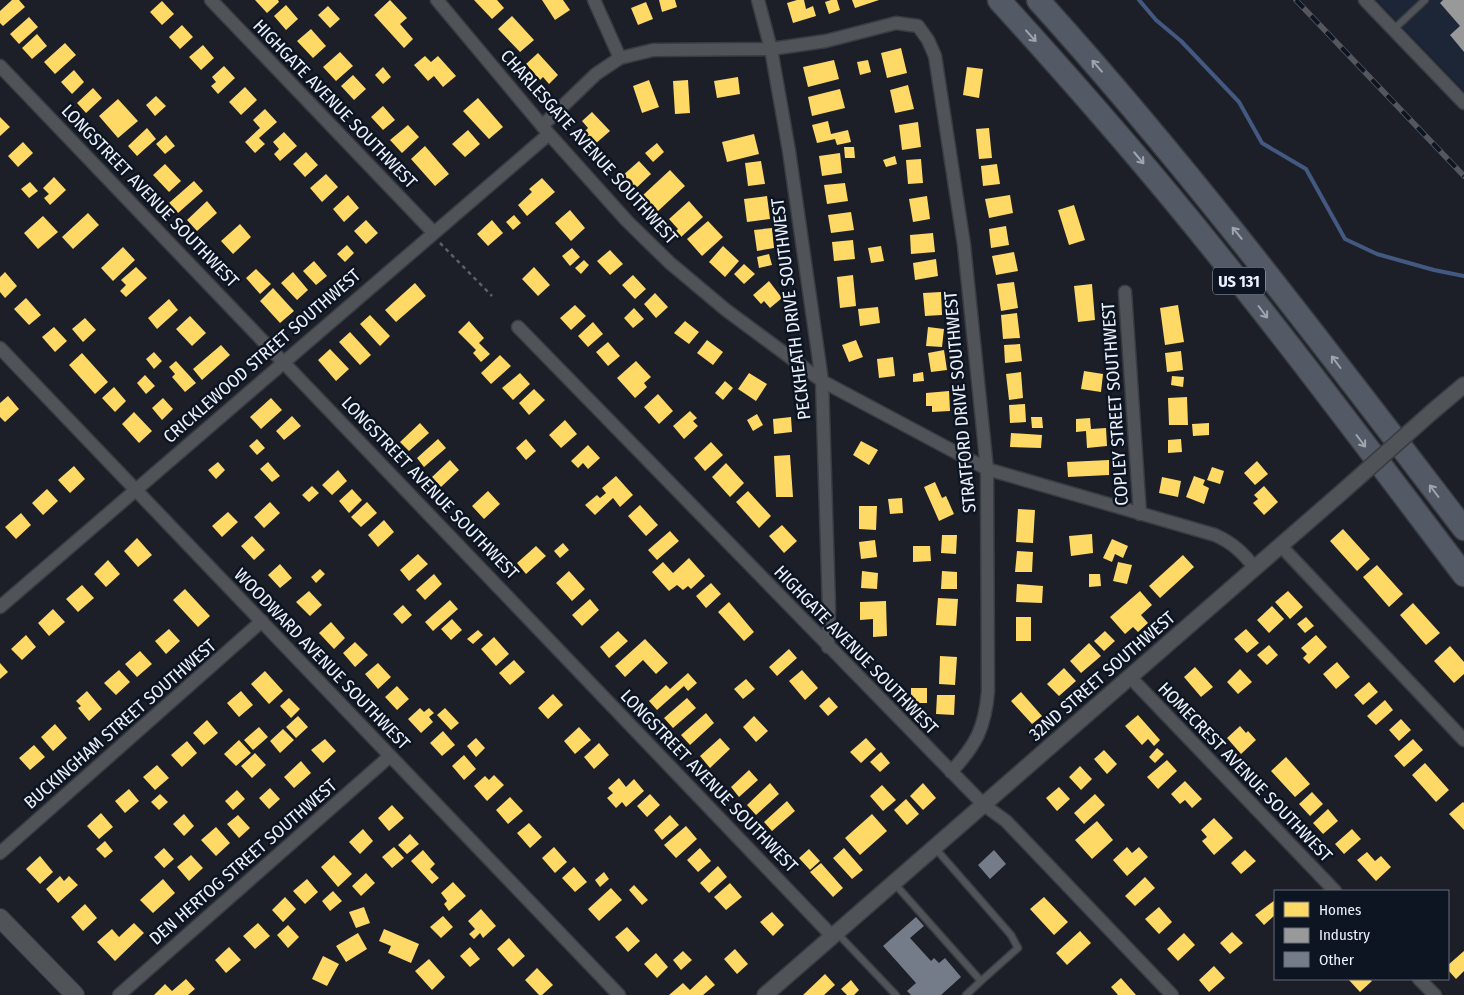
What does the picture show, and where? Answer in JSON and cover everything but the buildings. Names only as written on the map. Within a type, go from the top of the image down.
[{"type":"highway","name":"US 131","points":[[998,0],[1064,71],[1176,203],[1255,302],[1464,575]]},
{"type":"highway","name":"US 131","points":[[1038,0],[1129,103],[1247,245],[1464,530]]},
{"type":"main road","points":[[0,918],[75,995]]},
{"type":"street","name":"HIGHGATE AVENUE SOUTHWEST","points":[[211,0],[437,238]]},
{"type":"street","name":"CHARLESGATE AVENUE SOUTHWEST","points":[[437,0],[546,130],[627,221],[670,263],[726,310],[822,381],[987,469],[1228,540],[1240,550],[1255,568]]},
{"type":"street","points":[[594,0],[620,58]]},
{"type":"street","name":"PECKHEATH DRIVE SOUTHWEST","points":[[758,0],[771,49],[802,231],[822,381],[829,608],[828,647]]},
{"type":"street","points":[[1365,0],[1464,103]]},
{"type":"street","name":"CRICKLEWOOD STREET SOUTHWEST","points":[[0,607],[284,360],[437,238],[546,130],[596,74],[620,58],[653,50],[771,49],[826,41],[896,23],[918,26]]},
{"type":"street","name":"STRATFORD DRIVE SOUTHWEST","points":[[918,26],[928,40],[935,56],[964,245],[987,469],[988,692],[986,716],[979,736],[968,754],[951,772]]},
{"type":"street","name":"LONGSTREET AVENUE SOUTHWEST","points":[[0,66],[835,935]]},
{"type":"street","name":"COPLEY STREET SOUTHWEST","points":[[1125,292],[1140,514]]},
{"type":"street","name":"HIGHGATE AVENUE SOUTHWEST","points":[[518,327],[951,772],[984,805],[1006,821],[1172,995]]},
{"type":"street","name":"WOODWARD AVENUE SOUTHWEST","points":[[0,348],[619,995]]},
{"type":"street","name":"32ND STREET SOUTHWEST","points":[[765,995],[1464,385]]},
{"type":"street","points":[[1280,545],[1464,740]]},
{"type":"street","name":"BUCKINGHAM STREET SOUTHWEST","points":[[0,853],[262,622]]},
{"type":"street","name":"HOMECREST AVENUE SOUTHWEST","points":[[1130,677],[1334,890]]},
{"type":"street","name":"DEN HERTOG STREET SOUTHWEST","points":[[119,995],[390,756]]},
{"type":"street","points":[[1420,980],[1435,995]]},
{"type":"lane","points":[[1393,30],[1425,0]]},
{"type":"lane","points":[[935,848],[1011,936],[1018,948],[966,995]]},
{"type":"lane","points":[[894,883],[981,982]]},
{"type":"lane","points":[[835,935],[896,995]]},
{"type":"path","points":[[437,238],[492,296]]},
{"type":"shaded area","points":[[1377,0],[1464,0],[1464,91]]},
{"type":"waterway","points":[[1139,0],[1156,20],[1181,41],[1239,102],[1262,143],[1306,169],[1345,239],[1377,254],[1434,270],[1464,276]]},
{"type":"railway","points":[[1296,0],[1464,176]]}]
